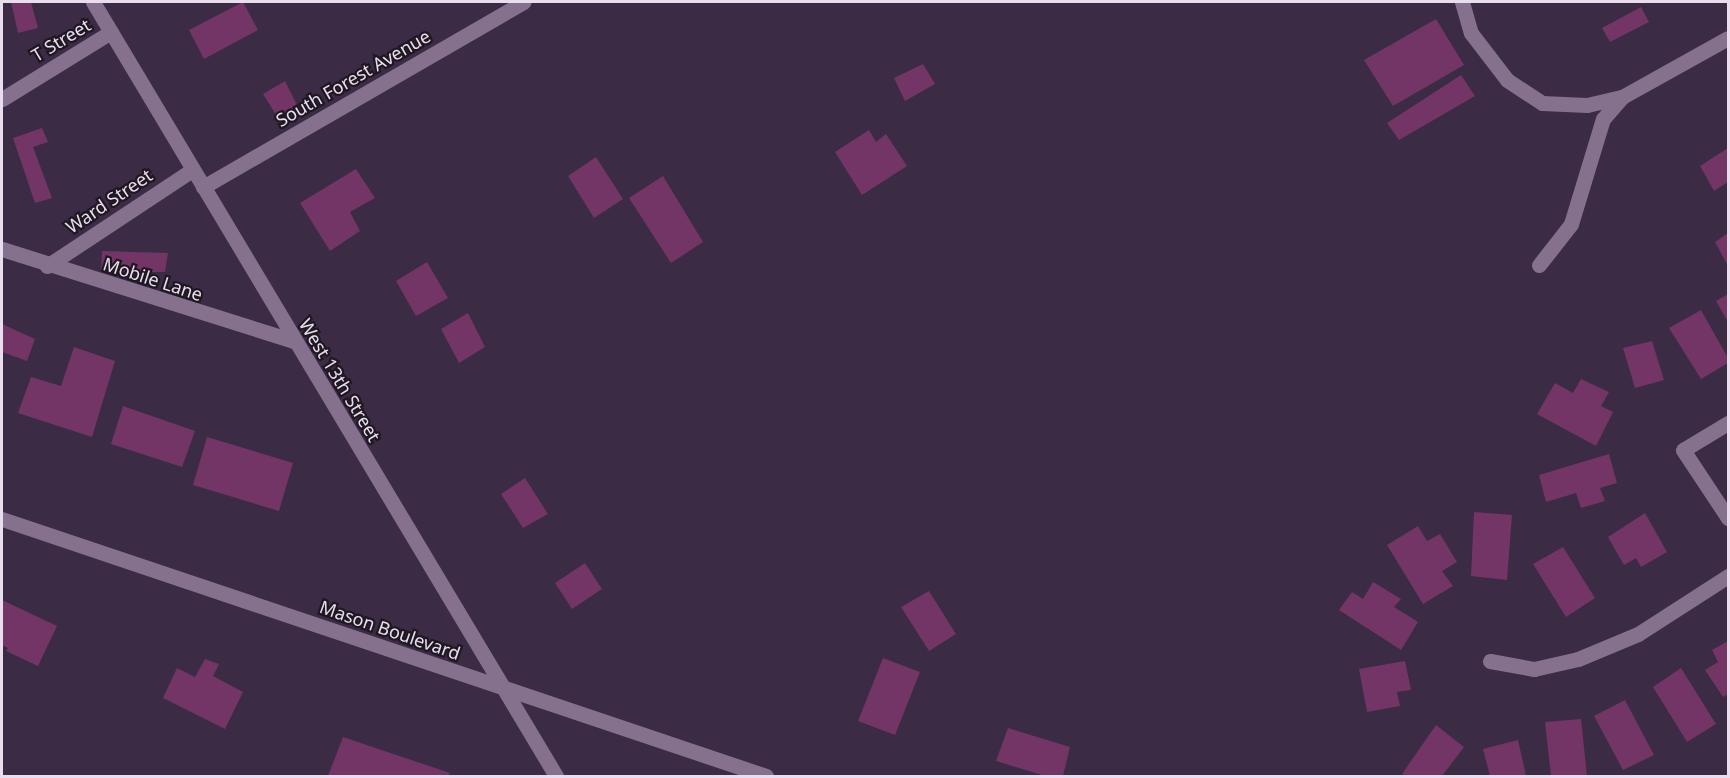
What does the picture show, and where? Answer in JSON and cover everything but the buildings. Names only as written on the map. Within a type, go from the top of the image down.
[{"type":"street","name":"West 13th Street","points":[[93,2],[556,777]]},
{"type":"street","name":"South Forest Avenue","points":[[203,187],[523,2]]},
{"type":"street","points":[[1462,2],[1471,33],[1507,80],[1542,103],[1587,105],[1622,97],[1728,38]]},
{"type":"street","name":"T Street","points":[[2,99],[111,32]]},
{"type":"street","points":[[1539,265],[1571,224],[1603,120],[1622,97]]},
{"type":"street","name":"Ward Street","points":[[47,266],[192,170]]},
{"type":"street","name":"Mobile Lane","points":[[2,249],[47,266],[294,341]]},
{"type":"street","points":[[1728,423],[1683,450],[1728,518]]},
{"type":"street","name":"Mason Boulevard","points":[[2,519],[766,777]]},
{"type":"street","points":[[1490,661],[1534,669],[1578,659],[1638,634],[1728,576]]}]
